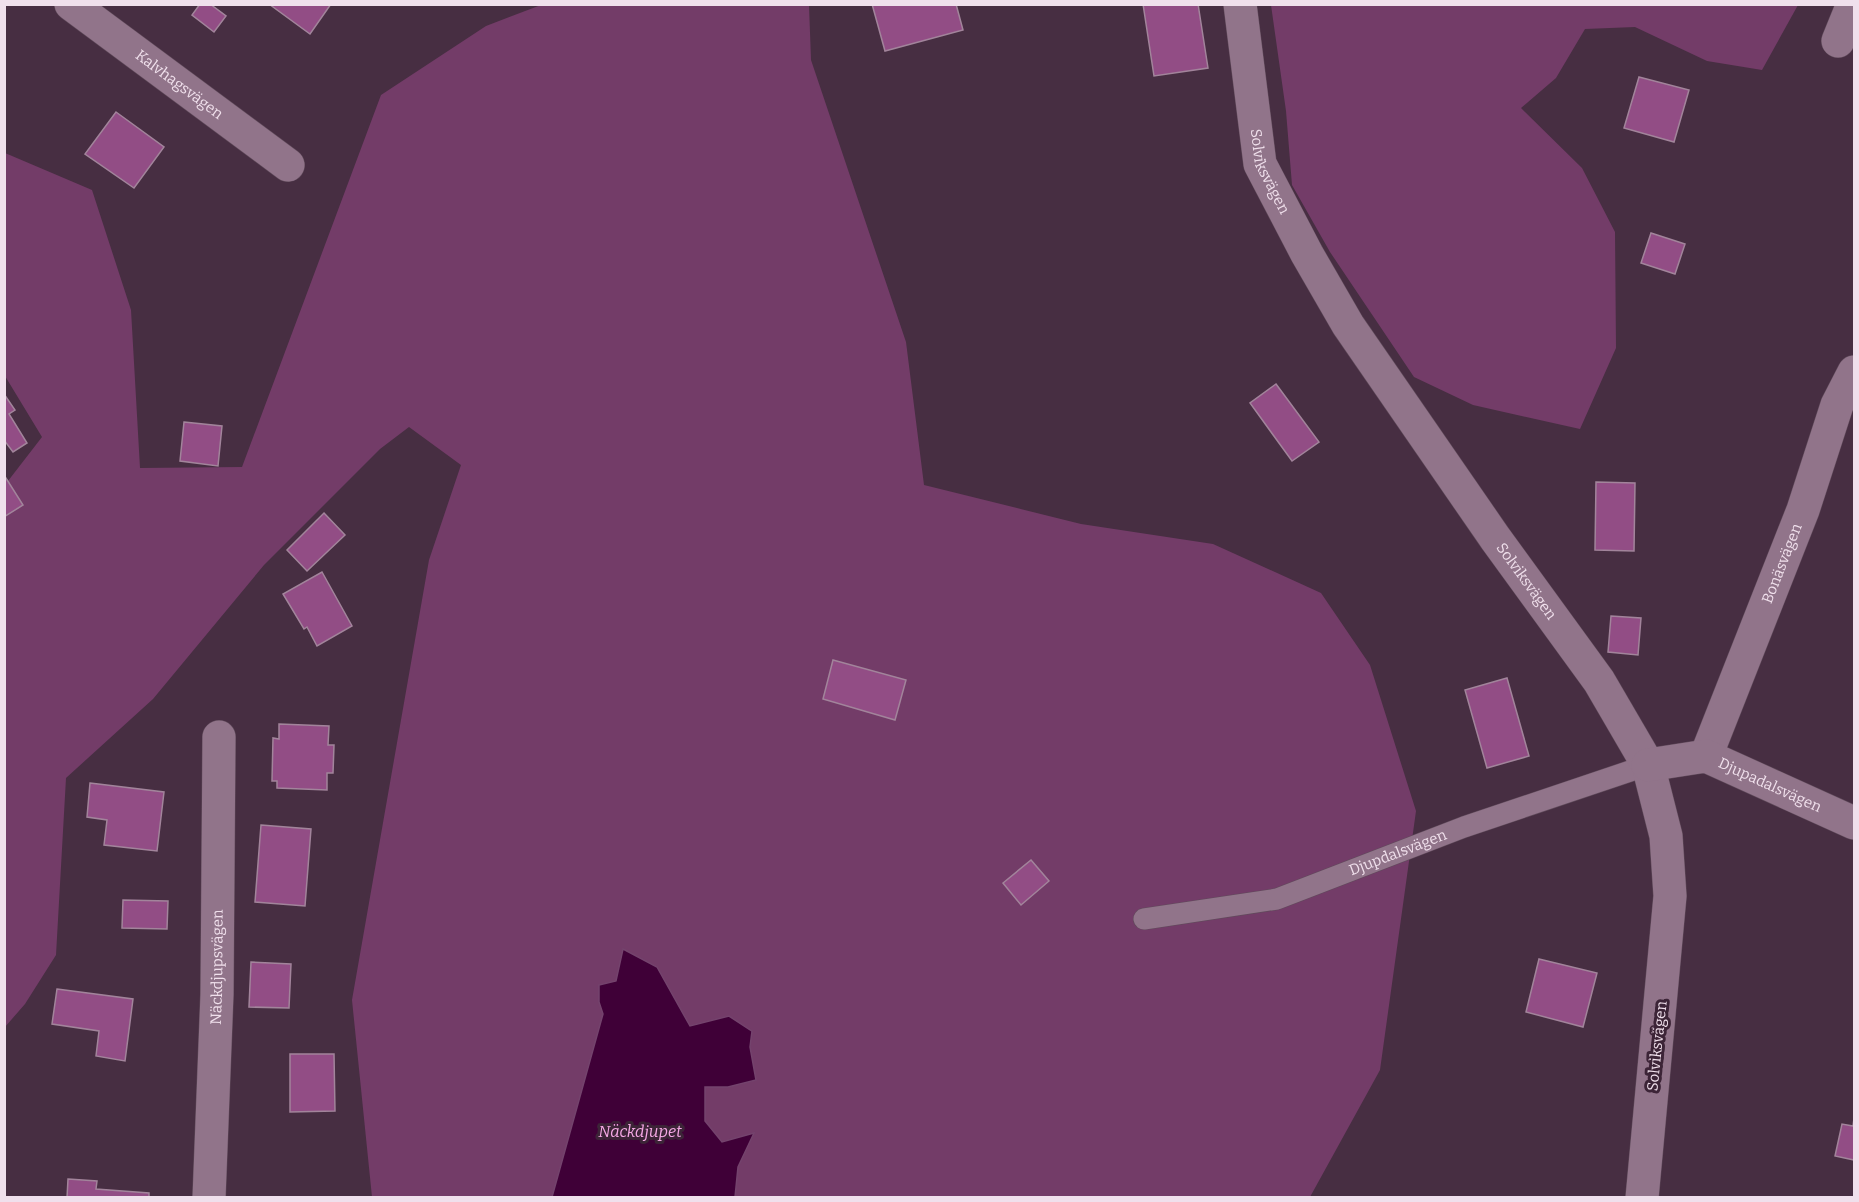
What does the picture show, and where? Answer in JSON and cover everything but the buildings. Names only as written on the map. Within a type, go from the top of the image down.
[{"type":"street","name":"Kalvhagsvägen","points":[[71,4],[288,165]]},
{"type":"street","name":"Solviksvägen","points":[[1240,4],[1260,164],[1307,254],[1348,325],[1495,538],[1599,681],[1648,765],[1666,836],[1670,896],[1642,1197]]},
{"type":"street","points":[[1838,41],[1853,4]]},
{"type":"street","name":"Bonäsvägen","points":[[1707,756],[1803,510],[1837,405],[1854,372]]},
{"type":"street","name":"Näckdjupsvägen","points":[[209,1197],[216,994],[219,737]]},
{"type":"street","name":"Djupadalsvägen","points":[[1648,765],[1707,756],[1854,823]]},
{"type":"lane","name":"Djupdalsvägen","points":[[1144,919],[1277,899],[1464,827],[1648,765]]},
{"type":"shaded area","points":[[1271,4],[1798,5],[1762,70],[1707,61],[1635,27],[1585,29],[1556,78],[1521,108],[1582,168],[1615,232],[1616,348],[1580,429],[1473,405],[1414,377],[1330,252],[1292,185],[1286,111]]},
{"type":"shaded area","points":[[541,5],[809,5],[811,60],[906,342],[924,485],[1081,524],[1213,544],[1321,593],[1370,665],[1416,811],[1380,1070],[1310,1197],[372,1197],[352,1000],[429,560],[461,465],[409,427],[380,449],[264,565],[153,699],[66,778],[56,955],[25,1004],[5,1027],[5,505],[8,481],[42,437],[5,376],[5,153],[92,190],[131,310],[140,468],[242,467],[381,95],[486,26]]},
{"type":"water","name":"Näckdjupet","points":[[623,949],[657,967],[690,1026],[729,1016],[752,1031],[750,1047],[756,1080],[728,1087],[705,1087],[705,1121],[722,1142],[754,1133],[738,1167],[735,1197],[552,1197],[603,1014],[599,1002],[599,985],[616,981]]}]
